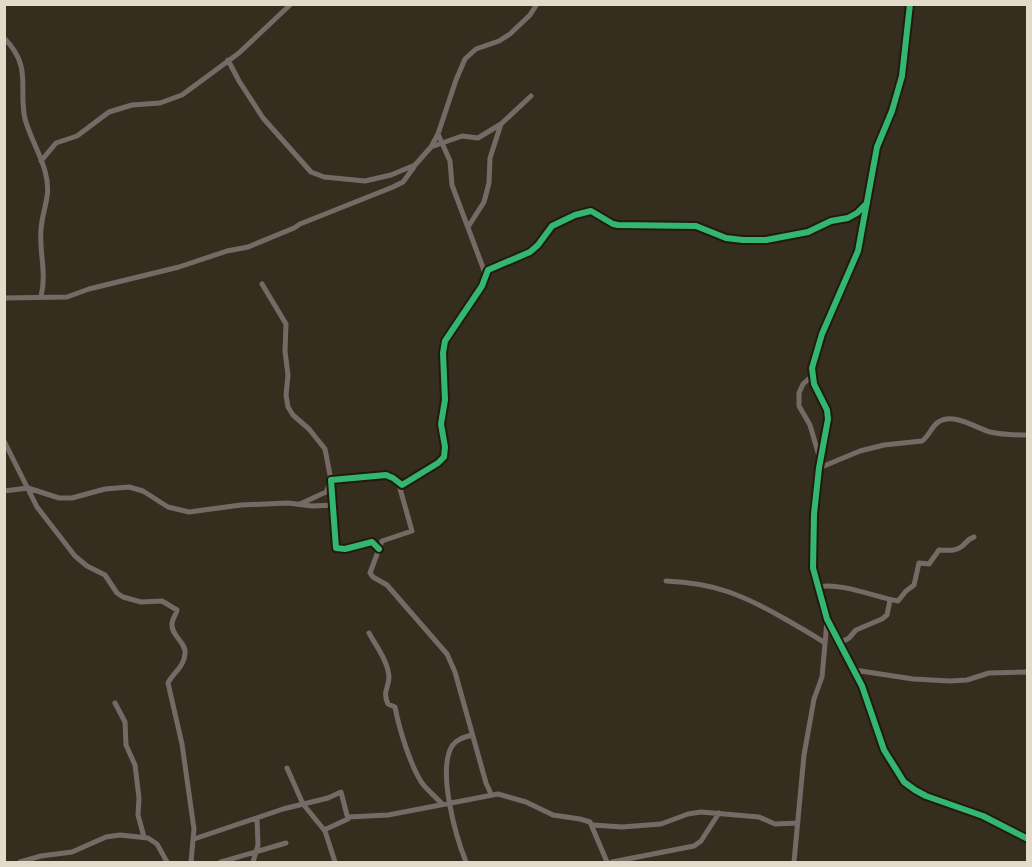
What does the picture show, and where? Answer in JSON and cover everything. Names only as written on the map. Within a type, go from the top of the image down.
[{"type":"street","points":[[41,161],[56,143],[77,136],[109,112],[132,105],[172,100],[239,53],[291,4]]},
{"type":"street","points":[[4,298],[67,297],[89,289],[248,247],[403,182],[431,147],[438,134],[459,70],[465,59],[476,49],[499,41],[510,34],[530,15],[537,4]]},
{"type":"street","points":[[910,4],[902,76],[877,147],[858,251],[816,348],[812,368],[812,376],[827,410],[828,419],[820,458],[814,514],[813,568],[827,619],[862,686],[884,750],[904,782],[926,796],[983,816],[1028,839]]},
{"type":"street","points":[[4,38],[14,51],[24,72],[24,117],[48,183],[48,196],[41,228],[45,272],[41,297]]},
{"type":"street","points":[[228,60],[263,118],[317,176],[359,182],[391,175],[415,165]]},
{"type":"street","points":[[431,147],[462,136],[478,138],[501,124],[531,96]]},
{"type":"street","points":[[468,227],[484,202],[489,183],[490,158],[501,124]]},
{"type":"street","points":[[399,484],[402,485],[444,457],[445,447],[441,424],[445,400],[443,353],[445,342],[482,286],[485,273],[452,184],[450,161],[438,134]]},
{"type":"street","points":[[485,273],[492,267],[530,252],[552,226],[588,211],[595,212],[609,222],[618,225],[696,226],[726,238],[766,240],[808,232],[831,221],[848,218],[867,203]]},
{"type":"street","points":[[262,284],[286,324],[288,407],[297,420],[309,429],[325,449],[331,481],[336,548],[345,549],[372,542],[379,549]]},
{"type":"street","points":[[812,376],[803,384],[799,393],[799,406],[810,425],[820,458]]},
{"type":"street","points":[[819,468],[884,445],[922,441],[936,424],[947,420],[964,420],[987,431],[1002,434],[1028,435]]},
{"type":"street","points":[[4,441],[37,507],[75,556],[87,566],[105,575],[123,597],[141,602],[162,601],[177,610],[172,627],[186,652],[180,667],[168,683],[182,744],[194,839],[191,862]]},
{"type":"street","points":[[331,481],[386,475],[399,484],[412,531],[383,540],[371,566],[371,575],[387,585],[447,654],[455,672],[491,794]]},
{"type":"street","points":[[299,504],[326,492],[331,481]]},
{"type":"street","points":[[4,491],[28,488],[59,498],[72,498],[105,489],[129,487],[142,491],[168,507],[189,512],[241,505],[333,505]]},
{"type":"street","points":[[818,587],[830,586],[898,601],[914,585],[919,563],[929,564],[939,550],[949,551],[960,548],[969,538],[974,537]]},
{"type":"street","points":[[666,581],[696,584],[741,595],[825,640]]},
{"type":"street","points":[[840,643],[856,630],[887,615],[890,600]]},
{"type":"street","points":[[794,862],[804,755],[814,699],[822,677],[827,619]]},
{"type":"street","points":[[369,633],[385,663],[389,677],[385,690],[386,699],[388,704],[395,706],[406,748],[426,789],[442,804]]},
{"type":"street","points":[[825,640],[831,634],[836,635]]},
{"type":"street","points":[[854,670],[940,681],[960,681],[997,672],[1028,672]]},
{"type":"street","points":[[115,703],[125,722],[126,745],[135,765],[139,798],[138,815],[144,837]]},
{"type":"street","points":[[466,862],[449,803],[448,765],[453,745],[460,739],[472,735]]},
{"type":"street","points":[[287,768],[303,804],[324,830],[334,862]]},
{"type":"street","points":[[194,839],[341,792],[348,817]]},
{"type":"street","points":[[324,830],[345,821],[348,817],[388,815],[491,794],[526,802],[553,815],[586,821],[593,825],[622,827],[661,824],[688,814],[719,813],[759,817],[775,824],[798,823]]},
{"type":"street","points":[[612,862],[690,848],[701,841],[719,813]]},
{"type":"street","points":[[253,862],[258,839],[257,818]]},
{"type":"street","points":[[593,825],[607,862]]},
{"type":"street","points":[[20,862],[72,852],[106,837],[130,835],[144,837],[157,844],[167,862]]},
{"type":"street","points":[[221,862],[286,843]]},
{"type":"cycle path","points":[[910,4],[902,76],[892,111],[877,147],[858,251],[822,334],[812,368],[814,384],[827,410],[828,419],[814,514],[813,568],[827,619],[862,686],[884,750],[904,782],[926,796],[983,816],[1028,839]]},
{"type":"cycle path","points":[[379,549],[372,542],[345,549],[336,548],[331,480],[386,475],[402,485],[444,457],[445,447],[441,424],[445,400],[443,353],[445,341],[482,286],[488,270],[530,252],[552,226],[575,215],[591,211],[618,225],[696,226],[726,238],[766,240],[808,232],[831,221],[848,218],[867,203]]}]
